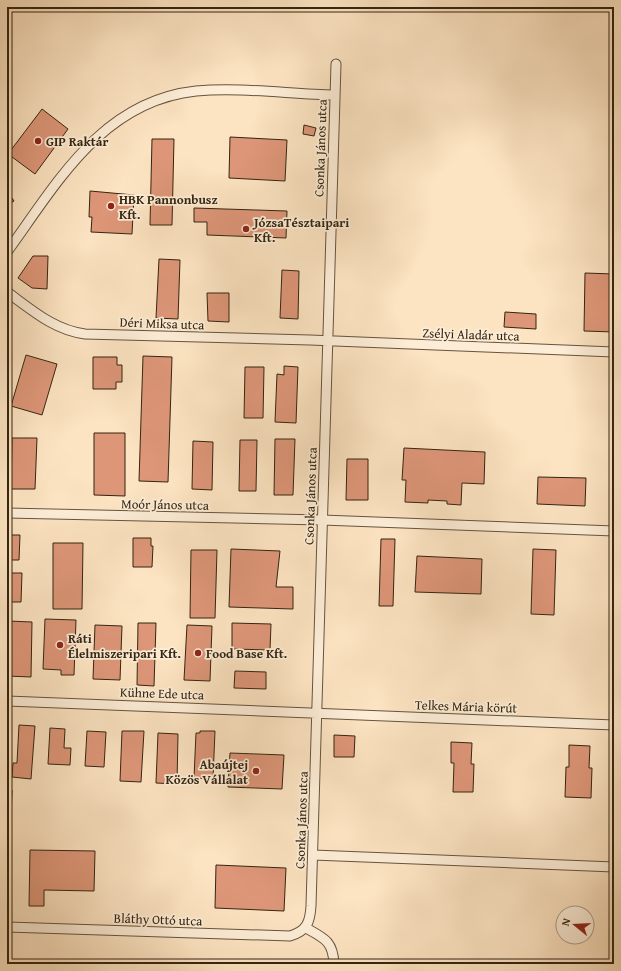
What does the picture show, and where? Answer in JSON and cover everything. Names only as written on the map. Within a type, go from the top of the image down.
[{"type":"street","name":"Csonka János utca","points":[[306,928],[311,912],[313,855],[336,64]]},
{"type":"street","points":[[7,252],[81,152],[115,122],[141,106],[173,96],[209,90],[335,95]]},
{"type":"street","name":"Déri Miksa utca","points":[[7,292],[50,323],[71,332],[328,341]]},
{"type":"street","name":"Zsélyi Aladár utca","points":[[328,341],[614,352]]},
{"type":"street","name":"Moór János utca","points":[[7,513],[322,520]]},
{"type":"street","points":[[322,520],[614,531]]},
{"type":"street","name":"Kühne Ede utca","points":[[7,701],[317,713]]},
{"type":"street","name":"Telkes Mária körút","points":[[317,713],[614,725]]},
{"type":"street","points":[[313,855],[614,866]]},
{"type":"street","name":"Bláthy Ottó utca","points":[[7,927],[290,936],[302,932],[306,928]]},
{"type":"street","points":[[306,928],[324,938],[330,944],[334,954],[334,964]]},
{"type":"building","name":"GIP Raktár","points":[[42,109],[68,129],[35,174],[8,154]]},
{"type":"building","points":[[304,125],[316,128],[314,136],[303,134]]},
{"type":"building","points":[[230,137],[287,140],[285,181],[229,178]]},
{"type":"building","points":[[152,139],[174,139],[172,225],[150,225]]},
{"type":"building","points":[[7,191],[14,201],[7,205]]},
{"type":"building","name":"HBK Pannonbusz Kft.","points":[[90,191],[134,195],[132,234],[91,232],[92,217],[89,217]]},
{"type":"building","name":"JózsaTésztaipari Kft.","points":[[194,208],[287,211],[286,238],[207,235],[207,222],[194,222]]},
{"type":"building","points":[[33,256],[48,256],[47,289],[32,288],[18,278]]},
{"type":"building","points":[[159,259],[180,260],[178,319],[156,318]]},
{"type":"building","points":[[282,270],[299,271],[298,319],[280,318]]},
{"type":"building","points":[[585,273],[614,274],[614,332],[584,331]]},
{"type":"building","points":[[207,293],[229,293],[229,322],[208,321]]},
{"type":"building","points":[[505,312],[536,314],[536,329],[504,327]]},
{"type":"building","points":[[26,355],[57,364],[42,415],[11,406]]},
{"type":"building","points":[[143,356],[172,357],[168,482],[139,481]]},
{"type":"building","points":[[93,357],[117,357],[117,365],[122,365],[122,382],[116,382],[116,389],[93,389]]},
{"type":"building","points":[[284,366],[298,367],[296,423],[275,422],[277,374],[284,375]]},
{"type":"building","points":[[245,367],[264,367],[263,418],[244,418]]},
{"type":"building","points":[[94,433],[125,433],[125,496],[94,495]]},
{"type":"building","points":[[12,438],[37,438],[35,489],[11,489]]},
{"type":"building","points":[[275,439],[295,439],[293,495],[274,495]]},
{"type":"building","points":[[240,440],[257,440],[256,491],[239,491]]},
{"type":"building","points":[[193,441],[213,442],[212,490],[192,489]]},
{"type":"building","points":[[404,448],[485,452],[484,484],[462,483],[461,505],[447,504],[447,501],[428,500],[428,503],[405,502],[406,480],[402,480]]},
{"type":"building","points":[[347,459],[368,459],[368,500],[346,500]]},
{"type":"building","points":[[538,477],[586,478],[585,506],[537,504]]},
{"type":"building","points":[[7,535],[20,535],[19,560],[7,560]]},
{"type":"building","points":[[133,538],[151,538],[151,546],[153,546],[152,567],[133,567]]},
{"type":"building","points":[[381,539],[395,539],[393,606],[379,606]]},
{"type":"building","points":[[53,543],[83,543],[82,609],[53,609]]},
{"type":"building","points":[[231,549],[280,551],[276,587],[293,587],[293,609],[229,607]]},
{"type":"building","points":[[533,549],[556,550],[554,615],[531,614]]},
{"type":"building","points":[[191,550],[217,550],[215,618],[190,618]]},
{"type":"building","points":[[613,555],[614,618],[611,618]]},
{"type":"building","points":[[417,556],[482,559],[481,594],[415,592]]},
{"type":"building","points":[[7,573],[22,573],[21,602],[7,602]]},
{"type":"building","name":"Ráti Élelmiszeripari Kft.","points":[[45,619],[76,620],[74,675],[61,675],[61,670],[43,669]]},
{"type":"building","points":[[8,621],[32,622],[31,677],[7,676]]},
{"type":"building","points":[[138,623],[156,623],[154,686],[137,685]]},
{"type":"building","points":[[232,623],[271,624],[270,650],[232,649]]},
{"type":"building","points":[[95,625],[122,626],[120,680],[93,679]]},
{"type":"building","name":"Food Base Kft.","points":[[187,625],[212,626],[210,681],[184,680]]},
{"type":"building","points":[[614,641],[614,694],[613,694]]},
{"type":"building","points":[[235,671],[266,672],[266,689],[234,688]]},
{"type":"building","points":[[19,725],[35,726],[31,779],[12,777],[13,763],[17,763]]},
{"type":"building","points":[[50,728],[65,729],[64,748],[71,748],[70,765],[48,764]]},
{"type":"building","points":[[87,731],[106,732],[104,767],[85,766]]},
{"type":"building","points":[[122,731],[144,731],[141,782],[120,781]]},
{"type":"building","points":[[200,731],[215,731],[213,779],[194,778],[196,733],[200,733]]},
{"type":"building","points":[[158,733],[178,734],[177,784],[156,783]]},
{"type":"building","points":[[334,735],[355,736],[354,757],[334,757]]},
{"type":"building","points":[[451,742],[472,743],[471,764],[474,764],[473,792],[453,792],[454,763],[451,763]]},
{"type":"building","points":[[569,745],[590,746],[589,768],[592,768],[591,798],[565,797],[566,767],[569,767]]},
{"type":"building","name":"Abaújtej Közös Vállalat","points":[[230,753],[284,755],[282,789],[228,787]]},
{"type":"building","points":[[7,790],[12,790],[9,879],[7,879]]},
{"type":"building","points":[[30,850],[95,851],[94,891],[44,890],[44,906],[29,906]]},
{"type":"building","points":[[216,865],[286,868],[284,911],[215,908]]},
{"type":"place","name":"GIP Raktár","points":[[38,141]]},
{"type":"place","name":"HBK Pannonbusz Kft.","points":[[111,206]]},
{"type":"place","name":"JózsaTésztaipari Kft.","points":[[246,229]]},
{"type":"place","name":"Ráti Élelmiszeripari Kft.","points":[[60,645]]},
{"type":"place","name":"Food Base Kft.","points":[[198,653]]},
{"type":"place","name":"Abaújtej Közös Vállalat","points":[[256,771]]}]
